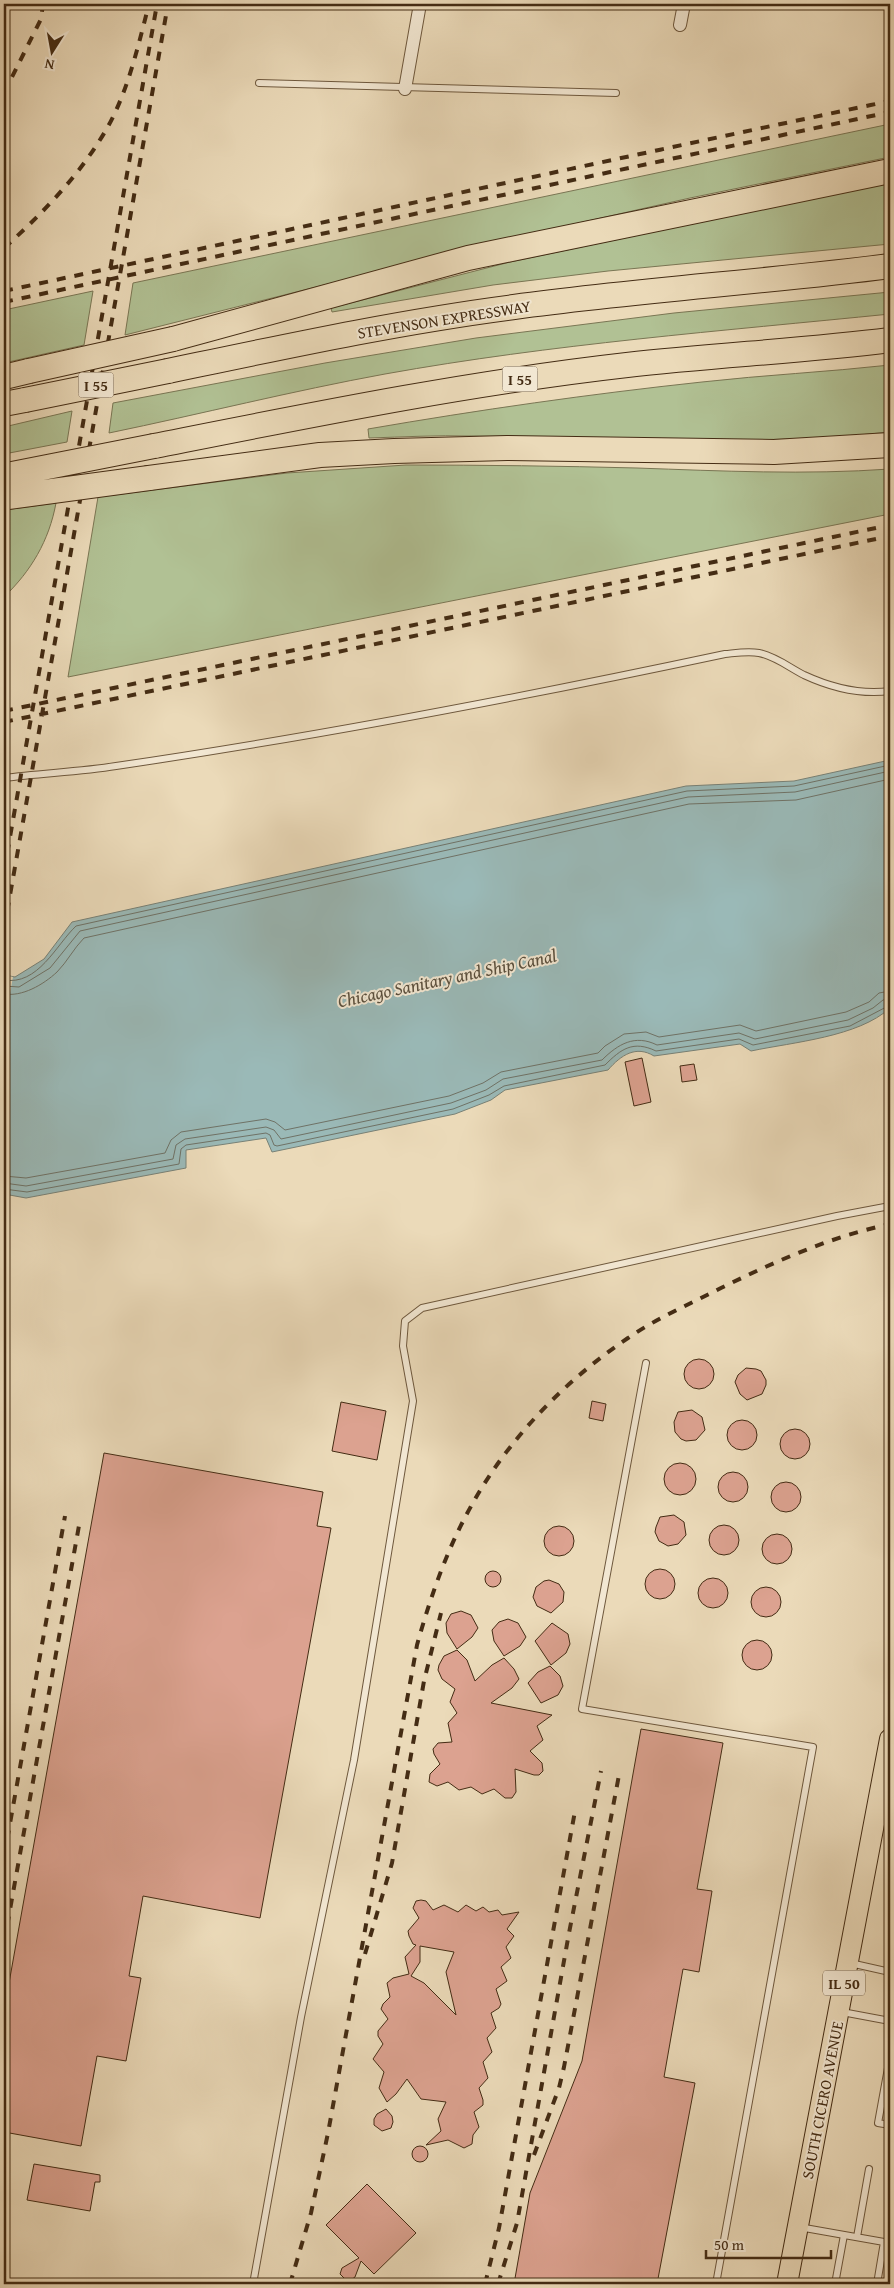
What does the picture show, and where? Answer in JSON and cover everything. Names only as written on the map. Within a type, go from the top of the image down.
[{"type":"highway","points":[[4,377],[173,339],[468,258],[890,171]]},
{"type":"highway","name":"STEVENSON EXPRESSWAY","points":[[14,402],[364,331],[512,307],[890,266]]},
{"type":"highway","name":"I 55","points":[[7,485],[154,446],[354,407],[500,382],[627,365],[890,340]]},
{"type":"highway","points":[[7,485],[148,478],[320,455],[394,451],[507,448],[774,452],[890,445]]},
{"type":"main road","name":"SOUTH CICERO AVENUE","points":[[787,2284],[848,1963],[883,1817],[890,1739]]},
{"type":"street","points":[[405,89],[420,4]]},
{"type":"street","points":[[680,25],[684,4]]},
{"type":"lane","points":[[259,84],[616,94]]},
{"type":"lane","points":[[4,778],[105,768],[320,734],[568,687],[725,654],[744,652],[761,654],[804,675],[849,691],[872,693],[890,691]]},
{"type":"lane","points":[[254,2284],[302,2016],[354,1760],[413,1401],[403,1346],[405,1321],[422,1308],[837,1216],[890,1206]]},
{"type":"lane","points":[[646,1363],[582,1709],[813,1747],[716,2284]]},
{"type":"lane","points":[[848,1963],[890,1972]]},
{"type":"lane","points":[[838,2012],[890,2021]]},
{"type":"lane","points":[[890,2057],[878,2123],[890,2125]]},
{"type":"lane","points":[[858,2237],[869,2169]]},
{"type":"lane","points":[[797,2226],[887,2243],[877,2284]]},
{"type":"lane","points":[[836,2284],[844,2235]]},
{"type":"green space","points":[[890,124],[890,157],[690,198],[503,240],[125,335],[133,283]]},
{"type":"green space","points":[[890,182],[890,244],[608,271],[493,285],[332,312],[331,308],[510,262]]},
{"type":"green space","points":[[93,291],[84,345],[4,363],[4,310]]},
{"type":"green space","points":[[890,292],[890,314],[637,339],[511,354],[385,374],[109,433],[113,403],[325,363],[476,338],[674,313]]},
{"type":"green space","points":[[890,365],[890,432],[838,437],[733,440],[458,436],[369,438],[368,429],[534,403],[702,382]]},
{"type":"green space","points":[[72,411],[67,442],[4,454],[4,427]]},
{"type":"green space","points":[[406,465],[493,465],[764,472],[890,469],[890,514],[68,677],[98,497],[287,473]]},
{"type":"green space","points":[[56,503],[49,530],[38,554],[23,577],[4,597],[4,510]]},
{"type":"water","name":"Chicago Sanitary and Ship Canal","points":[[890,760],[890,1008],[877,1018],[861,1026],[825,1037],[751,1051],[740,1044],[654,1056],[641,1051],[629,1053],[608,1070],[505,1090],[491,1100],[455,1114],[272,1152],[266,1138],[186,1150],[186,1168],[26,1198],[4,1194],[4,975],[15,977],[44,959],[72,922],[686,786],[794,781]]},
{"type":"pier","points":[[4,975],[13,977],[4,1026]]},
{"type":"building","points":[[642,1058],[651,1102],[634,1106],[625,1062]]},
{"type":"building","points":[[694,1064],[697,1080],[682,1082],[680,1066]]},
{"type":"building","points":[[699,1359],[710,1363],[714,1374],[710,1385],[699,1389],[688,1385],[684,1374],[688,1363]]},
{"type":"building","points":[[746,1368],[761,1371],[766,1380],[762,1394],[747,1400],[740,1394],[735,1382],[738,1375]]},
{"type":"building","points":[[592,1401],[606,1404],[603,1421],[589,1418]]},
{"type":"building","points":[[341,1402],[386,1411],[377,1460],[332,1451]]},
{"type":"building","points":[[692,1410],[702,1417],[705,1430],[696,1440],[686,1441],[681,1439],[675,1432],[674,1422],[678,1412]]},
{"type":"building","points":[[742,1420],[753,1424],[757,1435],[753,1446],[742,1450],[731,1446],[727,1435],[731,1424]]},
{"type":"building","points":[[795,1429],[806,1433],[810,1444],[806,1455],[795,1459],[784,1455],[780,1444],[784,1433]]},
{"type":"building","points":[[104,1453],[323,1492],[317,1526],[331,1528],[260,1918],[143,1896],[129,1976],[141,1978],[126,2061],[97,2056],[81,2146],[4,2132],[4,2011]]},
{"type":"building","points":[[680,1463],[691,1468],[696,1479],[691,1490],[680,1495],[669,1490],[664,1479],[669,1468]]},
{"type":"building","points":[[733,1472],[744,1476],[748,1487],[744,1498],[733,1502],[722,1498],[718,1487],[722,1476]]},
{"type":"building","points":[[786,1482],[797,1486],[801,1497],[797,1508],[786,1512],[775,1508],[771,1497],[775,1486]]},
{"type":"building","points":[[674,1515],[684,1522],[686,1535],[678,1544],[668,1546],[659,1541],[655,1532],[660,1517]]},
{"type":"building","points":[[724,1525],[735,1529],[739,1540],[735,1551],[724,1555],[713,1551],[709,1540],[713,1529]]},
{"type":"building","points":[[559,1526],[570,1530],[574,1541],[570,1552],[559,1556],[548,1552],[544,1541],[548,1530]]},
{"type":"building","points":[[777,1534],[788,1538],[792,1549],[788,1560],[777,1564],[766,1560],[762,1549],[766,1538]]},
{"type":"building","points":[[660,1569],[671,1573],[675,1584],[671,1595],[660,1599],[649,1595],[645,1584],[649,1573]]},
{"type":"building","points":[[493,1571],[499,1573],[501,1579],[499,1585],[493,1587],[487,1585],[485,1579],[487,1573]]},
{"type":"building","points":[[713,1578],[724,1582],[728,1593],[724,1604],[713,1608],[702,1604],[698,1593],[702,1582]]},
{"type":"building","points":[[549,1580],[559,1584],[564,1592],[563,1602],[551,1613],[537,1606],[533,1597],[536,1587]]},
{"type":"building","points":[[766,1587],[777,1591],[781,1602],[777,1613],[766,1617],[755,1613],[751,1602],[755,1591]]},
{"type":"building","points":[[461,1611],[471,1615],[478,1628],[472,1637],[457,1649],[447,1633],[446,1623],[451,1614]]},
{"type":"building","points":[[508,1619],[518,1623],[526,1637],[520,1646],[504,1656],[494,1641],[492,1630],[499,1622]]},
{"type":"building","points":[[552,1623],[568,1634],[570,1644],[566,1653],[551,1665],[535,1641]]},
{"type":"building","points":[[757,1640],[768,1644],[772,1655],[768,1666],[757,1670],[746,1666],[742,1655],[746,1644]]},
{"type":"building","points":[[457,1650],[467,1660],[475,1681],[492,1665],[504,1658],[514,1669],[519,1679],[512,1688],[491,1703],[552,1715],[537,1726],[543,1740],[530,1751],[542,1763],[543,1771],[539,1775],[534,1775],[515,1769],[516,1792],[512,1798],[505,1798],[494,1789],[482,1794],[471,1787],[459,1790],[448,1782],[437,1786],[429,1782],[430,1774],[440,1764],[433,1749],[438,1743],[452,1742],[448,1723],[457,1713],[450,1702],[455,1689],[442,1679],[438,1670],[439,1665],[444,1656]]},
{"type":"building","points":[[550,1666],[560,1676],[563,1686],[558,1695],[541,1703],[528,1683],[538,1672]]},
{"type":"building","points":[[641,1729],[723,1743],[697,1889],[712,1891],[699,1972],[683,1969],[664,2077],[695,2083],[657,2284],[514,2284],[530,2193],[582,2061]]},
{"type":"building","points":[[416,1901],[426,1901],[433,1910],[444,1905],[458,1912],[466,1905],[476,1911],[483,1907],[489,1912],[498,1910],[502,1915],[519,1912],[507,1929],[514,1936],[506,1947],[511,1958],[501,1967],[507,1981],[496,1989],[501,2004],[499,2008],[491,2013],[496,2028],[487,2038],[492,2052],[483,2062],[488,2078],[479,2088],[483,2105],[474,2112],[479,2127],[473,2135],[472,2144],[464,2148],[448,2140],[426,2145],[441,2131],[438,2119],[446,2102],[421,2099],[407,2079],[396,2094],[387,2102],[379,2088],[384,2072],[373,2059],[383,2044],[378,2036],[378,2031],[388,2019],[381,2009],[390,1997],[387,1983],[393,1978],[409,1974],[405,1957],[416,1945],[413,1944],[408,1931],[419,1918],[413,1908]],"holes":[[[420,1946],[454,1952],[446,1972],[456,2015],[424,1983],[411,1976],[420,1962]]]},
{"type":"building","points":[[386,2109],[392,2116],[393,2122],[391,2128],[382,2131],[374,2125],[374,2119],[377,2114]]},
{"type":"building","points":[[420,2146],[426,2148],[428,2154],[426,2160],[420,2162],[414,2160],[412,2154],[414,2148]]},
{"type":"building","points":[[34,2164],[100,2175],[100,2182],[95,2182],[90,2211],[27,2200]]},
{"type":"building","points":[[367,2184],[416,2233],[374,2274],[361,2261],[355,2277],[351,2280],[346,2280],[340,2274],[342,2268],[359,2258],[326,2225]]},
{"type":"railway","points":[[4,93],[41,19],[43,4]]},
{"type":"railway","points":[[4,248],[60,193],[84,163],[106,130],[126,85],[149,4]]},
{"type":"railway","points":[[4,871],[157,4]]},
{"type":"railway","points":[[4,929],[168,4]]},
{"type":"railway","points":[[4,291],[890,101]]},
{"type":"railway","points":[[4,302],[890,112]]},
{"type":"railway","points":[[4,711],[890,525]]},
{"type":"railway","points":[[4,722],[890,536]]},
{"type":"railway","points":[[290,2284],[311,2213],[328,2133],[417,1645],[441,1571],[456,1535],[474,1501],[488,1477],[522,1432],[583,1372],[628,1338],[650,1324],[783,1259],[846,1236],[890,1224]]},
{"type":"railway","points":[[4,1857],[65,1516]]},
{"type":"railway","points":[[4,1943],[80,1520]]},
{"type":"railway","points":[[365,1954],[392,1863],[424,1681],[441,1613]]},
{"type":"railway","points":[[498,2284],[517,2223],[569,1933],[601,1771]]},
{"type":"railway","points":[[534,2155],[559,2088],[564,2067],[619,1775]]},
{"type":"railway","points":[[485,2284],[499,2228],[575,1811]]}]
